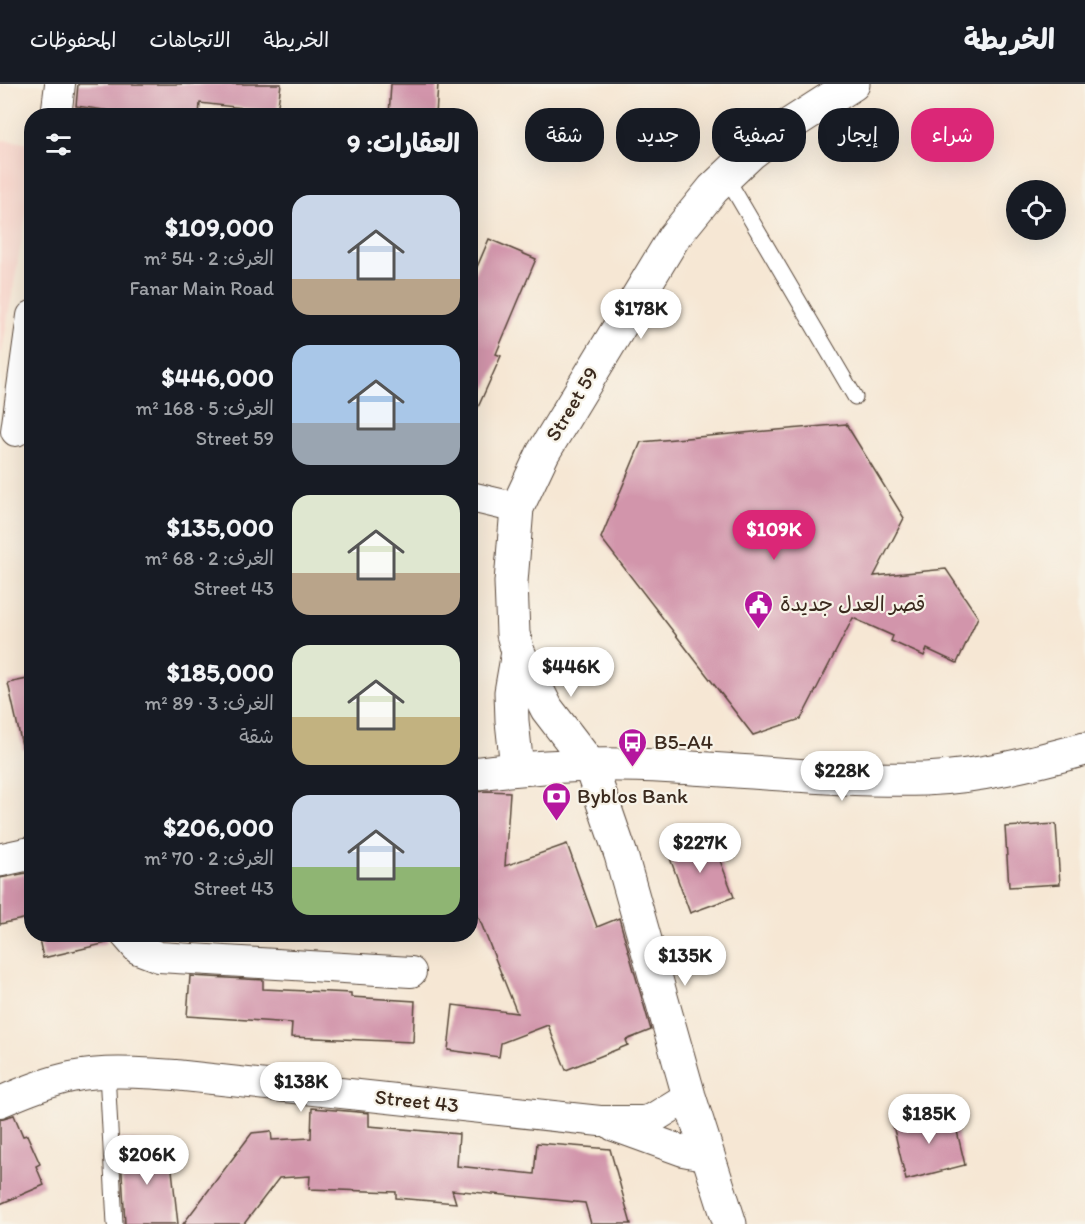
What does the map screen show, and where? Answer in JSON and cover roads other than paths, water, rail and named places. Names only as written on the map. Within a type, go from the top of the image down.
[{"type":"street","points":[[57,108],[60,84]]},
{"type":"street","name":"Street 59","points":[[730,1224],[689,1096],[621,855],[590,765],[547,709],[518,651],[513,634],[511,582],[517,508],[543,453],[674,237],[713,189],[751,153],[783,129],[853,84]]},
{"type":"street","points":[[16,431],[24,374]]},
{"type":"street","points":[[478,499],[517,508]]},
{"type":"street","points":[[518,651],[511,692],[518,768]]},
{"type":"street","points":[[478,773],[518,768],[590,765],[926,779],[1019,767],[1085,749]]},
{"type":"street","points":[[0,860],[24,855]]},
{"type":"street","points":[[132,942],[138,949],[159,957],[411,972]]},
{"type":"street","name":"Street 43","points":[[0,1102],[33,1088],[71,1077],[107,1072],[175,1075],[600,1121],[652,1119],[689,1096]]},
{"type":"street","points":[[600,1121],[683,1151],[709,1156]]},
{"type":"lane","points":[[726,177],[855,397]]},
{"type":"lane","points":[[107,1072],[115,1224]]},
{"type":"place","name":"قصر العدل جديدة","points":[[759,630]]},
{"type":"place","name":"B5-A4","points":[[633,768]]},
{"type":"place","name":"Byblos Bank","points":[[556,822]]}]
